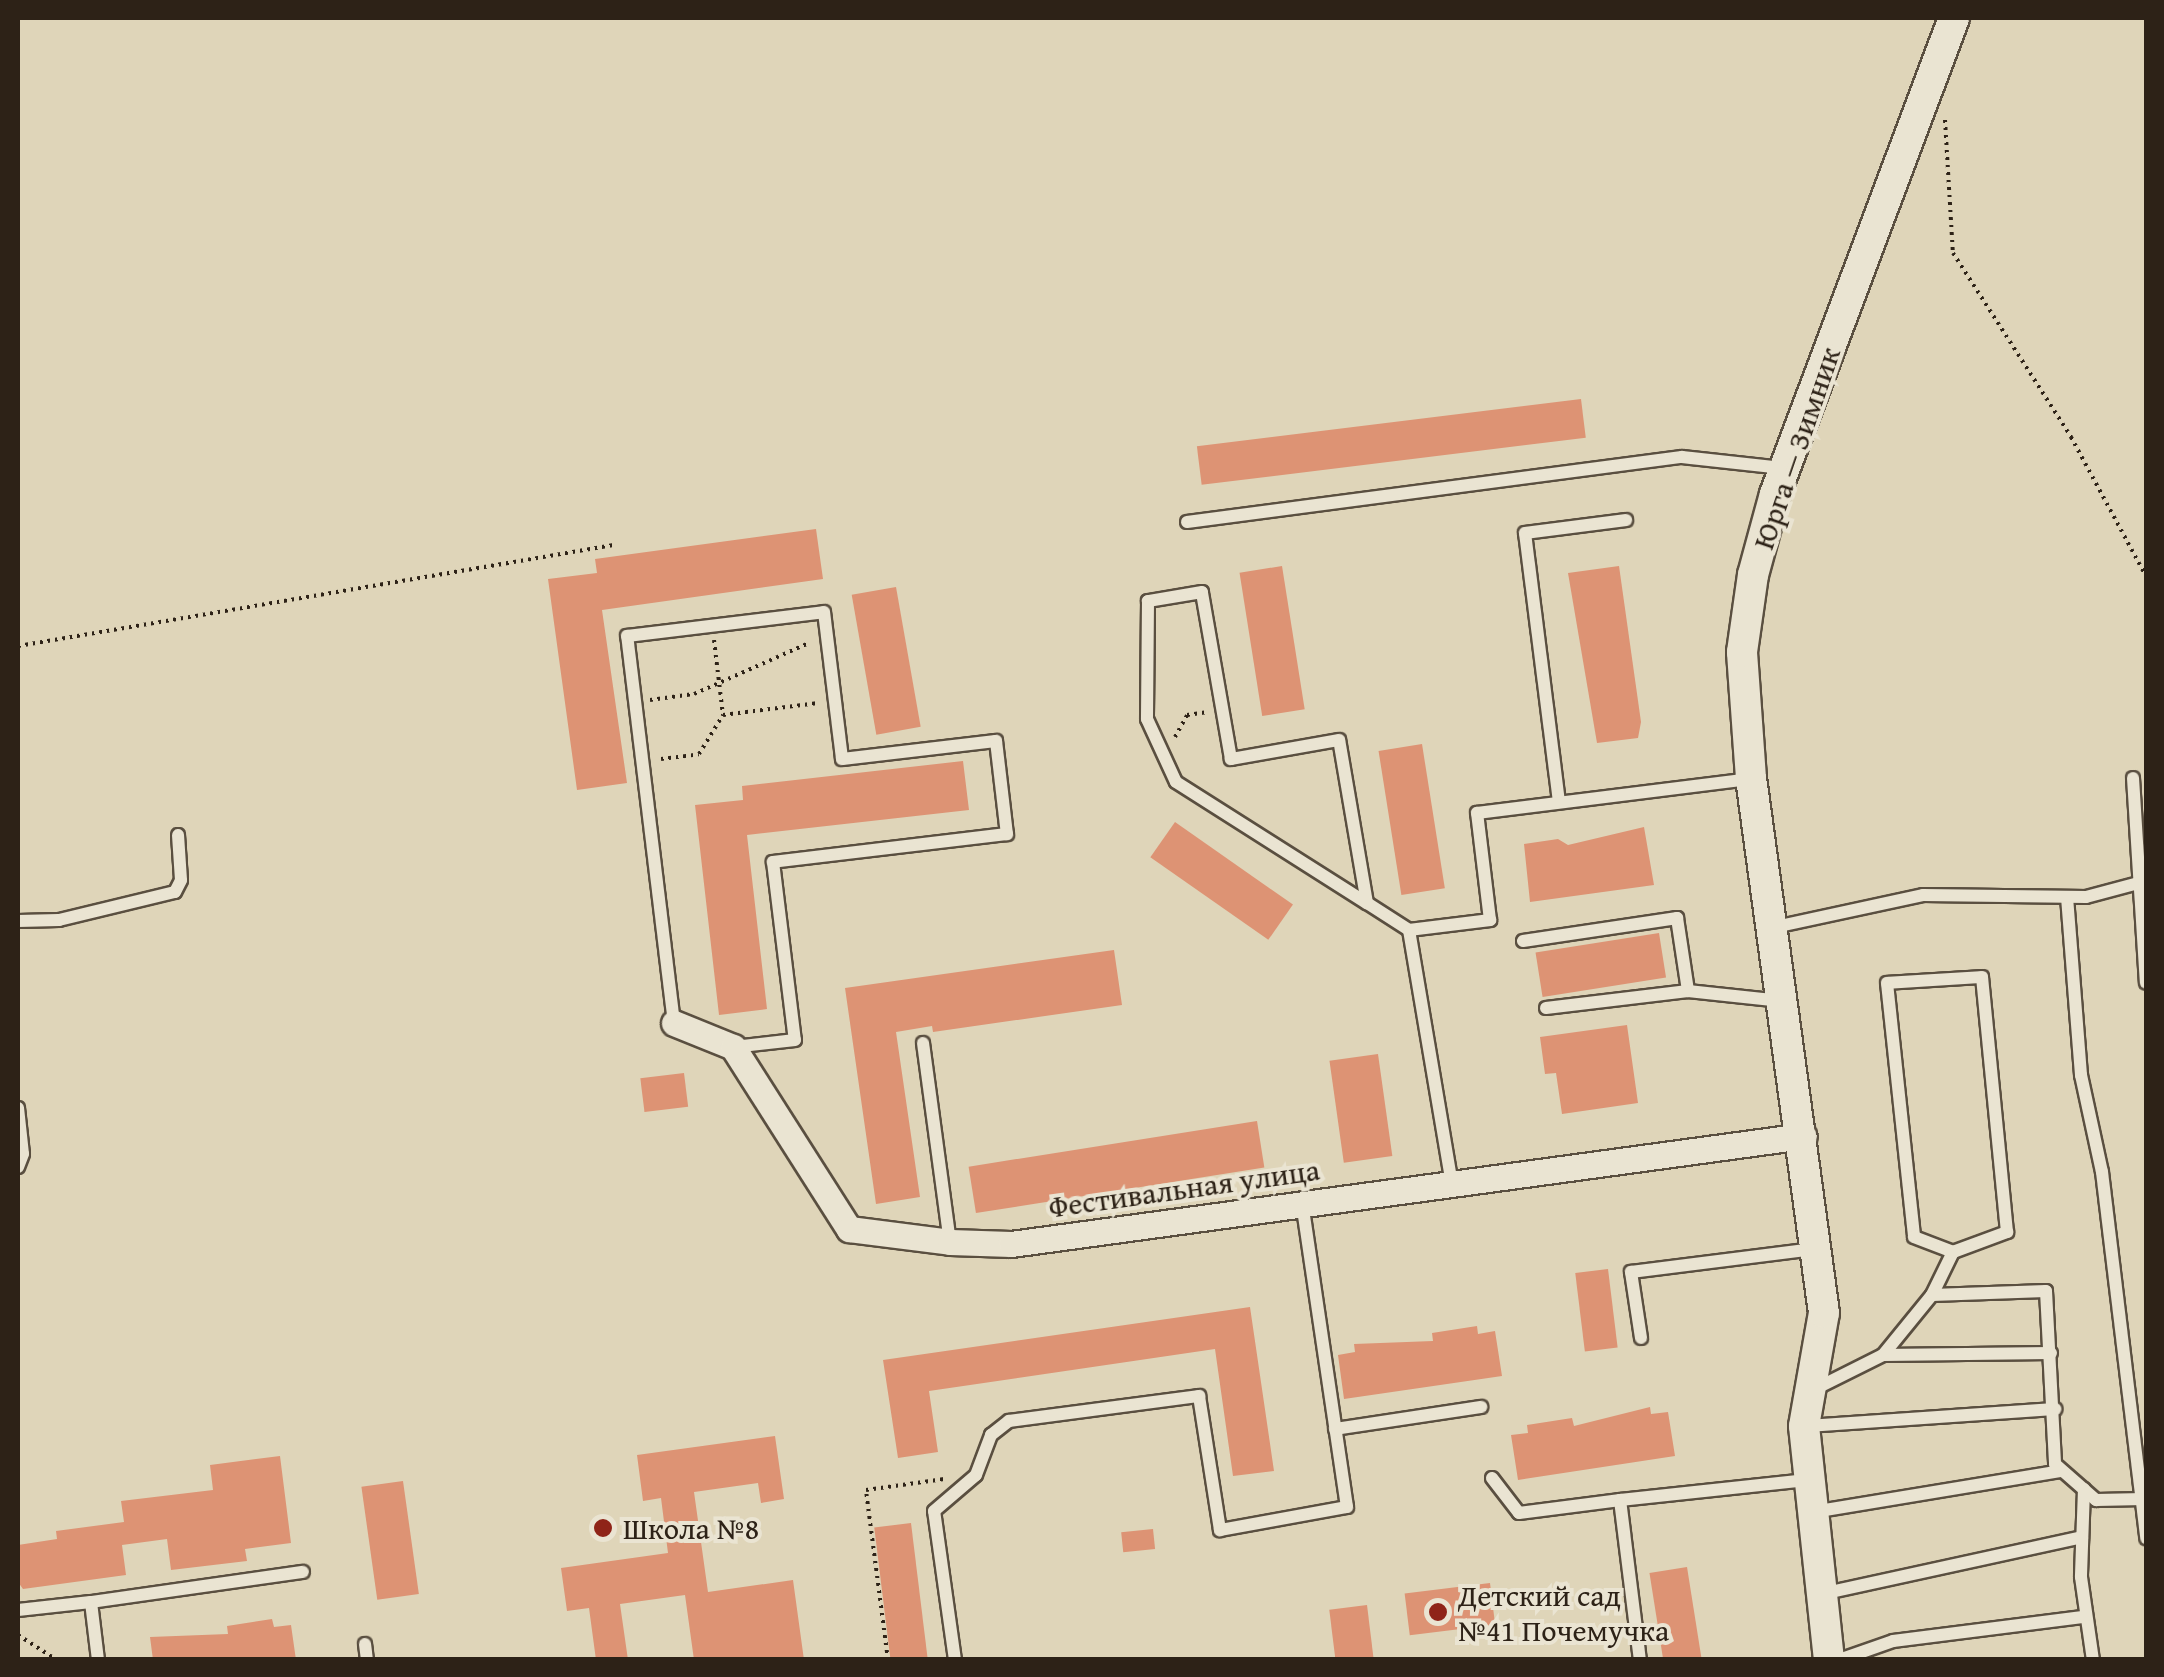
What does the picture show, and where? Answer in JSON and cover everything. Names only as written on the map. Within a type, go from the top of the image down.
[{"type":"street","name":"Юрга — Зимник","points":[[1829,1660],[1810,1513],[1804,1426],[1824,1314],[1804,1136],[1751,778],[1742,652],[1753,575],[1784,468],[1954,18]]},
{"type":"street","points":[[674,1023],[732,1048]]},
{"type":"street","name":"Фестивальная улица","points":[[732,1048],[849,1229],[950,1242],[1011,1244],[1804,1136]]},
{"type":"lane","points":[[1187,522],[1682,457],[1784,468]]},
{"type":"lane","points":[[1559,802],[1525,533],[1626,520]]},
{"type":"lane","points":[[1367,904],[1338,740],[1231,759],[1202,592],[1148,601],[1147,720],[1176,782],[1367,904],[1409,930],[1490,920],[1476,813],[1751,778]]},
{"type":"lane","points":[[674,1023],[626,636],[824,612],[842,759],[996,740],[1008,834],[773,862],[794,1040],[732,1048]]},
{"type":"lane","points":[[2133,778],[2143,882],[2146,984]]},
{"type":"lane","points":[[18,921],[59,920],[176,892],[178,835]]},
{"type":"lane","points":[[1775,927],[1922,896],[2066,897],[2143,882]]},
{"type":"lane","points":[[2066,897],[2070,984],[2102,1172],[2146,1538]]},
{"type":"lane","points":[[1523,941],[1677,918],[1688,991]]},
{"type":"lane","points":[[1409,930],[1452,1184]]},
{"type":"lane","points":[[1812,1390],[1883,1355],[1932,1295],[1953,1252],[2007,1232],[1982,976],[1887,983],[1914,1237],[1953,1252]]},
{"type":"lane","points":[[1546,1008],[1688,991],[1783,1001]]},
{"type":"lane","points":[[923,1043],[950,1242]]},
{"type":"lane","points":[[18,1108],[18,1168]]},
{"type":"lane","points":[[955,1660],[934,1511],[976,1475],[991,1435],[1009,1421],[1198,1396],[1220,1530],[1347,1507],[1302,1204]]},
{"type":"lane","points":[[1641,1338],[1631,1272],[1817,1249]]},
{"type":"lane","points":[[1932,1295],[2046,1291],[2055,1464],[2096,1500],[2142,1498]]},
{"type":"lane","points":[[1883,1355],[2050,1353]]},
{"type":"lane","points":[[1335,1429],[1481,1407]]},
{"type":"lane","points":[[1804,1426],[2055,1408]]},
{"type":"lane","points":[[1810,1513],[2062,1470]]},
{"type":"lane","points":[[1492,1478],[1519,1513],[1807,1480]]},
{"type":"lane","points":[[2084,1489],[2084,1617],[2093,1660]]},
{"type":"lane","points":[[1620,1500],[1640,1660]]},
{"type":"lane","points":[[1819,1595],[2082,1537]]},
{"type":"lane","points":[[18,1610],[304,1572]]},
{"type":"lane","points":[[91,1602],[98,1660]]},
{"type":"lane","points":[[1839,1660],[1893,1640],[2084,1617]]},
{"type":"lane","points":[[365,1644],[367,1660]]},
{"type":"path","points":[[1946,111],[1952,253],[2070,437],[2146,576]]},
{"type":"path","points":[[18,646],[614,545]]},
{"type":"path","points":[[642,761],[699,754],[723,714],[712,626]]},
{"type":"path","points":[[635,702],[719,684],[826,634]]},
{"type":"path","points":[[723,714],[835,701]]},
{"type":"path","points":[[1164,756],[1187,716],[1222,709]]},
{"type":"path","points":[[888,1660],[866,1490],[976,1475]]},
{"type":"path","points":[[18,1635],[57,1660]]},
{"type":"building","points":[[1581,399],[1586,438],[1202,485],[1197,446]]},
{"type":"building","points":[[816,529],[823,579],[602,610],[627,783],[577,790],[548,579],[597,573],[595,559]]},
{"type":"building","points":[[1282,566],[1305,709],[1262,716],[1240,573]]},
{"type":"building","points":[[1619,566],[1641,722],[1638,738],[1597,743],[1568,573]]},
{"type":"building","points":[[896,587],[921,727],[876,735],[852,595]]},
{"type":"building","points":[[1422,744],[1445,888],[1401,895],[1379,751]]},
{"type":"building","points":[[963,761],[969,810],[747,835],[767,1009],[719,1015],[695,805],[743,800],[742,786]]},
{"type":"building","points":[[1175,822],[1293,905],[1268,940],[1150,857]]},
{"type":"building","points":[[1644,827],[1654,885],[1530,902],[1524,844],[1558,839],[1568,845]]},
{"type":"building","points":[[1659,933],[1666,977],[1543,997],[1536,953]]},
{"type":"building","points":[[1114,950],[1122,1005],[933,1032],[932,1026],[896,1032],[920,1197],[876,1204],[845,988]]},
{"type":"building","points":[[1627,1025],[1638,1103],[1562,1114],[1556,1073],[1545,1074],[1540,1037]]},
{"type":"building","points":[[1378,1054],[1392,1156],[1344,1163],[1329,1061]]},
{"type":"building","points":[[684,1073],[688,1107],[644,1112],[640,1078]]},
{"type":"building","points":[[1257,1121],[1264,1167],[976,1213],[969,1167]]},
{"type":"building","points":[[1608,1269],[1618,1347],[1585,1351],[1575,1273]]},
{"type":"building","points":[[1250,1307],[1274,1471],[1233,1476],[1215,1349],[929,1391],[938,1452],[898,1458],[883,1360]]},
{"type":"building","points":[[1477,1326],[1478,1334],[1495,1331],[1502,1376],[1344,1399],[1338,1355],[1355,1352],[1354,1344],[1433,1341],[1432,1333]]},
{"type":"building","points":[[1650,1407],[1651,1414],[1668,1412],[1675,1456],[1518,1480],[1511,1435],[1528,1433],[1527,1425],[1572,1418],[1574,1426]]},
{"type":"building","points":[[775,1436],[784,1499],[761,1503],[758,1483],[694,1492],[708,1592],[793,1580],[804,1660],[694,1660],[685,1595],[620,1604],[628,1660],[596,1660],[589,1608],[567,1611],[561,1568],[668,1553],[661,1498],[643,1501],[637,1455]]},
{"type":"building","points":[[280,1456],[291,1543],[245,1549],[247,1561],[171,1570],[167,1539],[122,1545],[126,1575],[23,1589],[18,1582],[18,1545],[57,1539],[56,1531],[124,1522],[121,1501],[213,1490],[210,1465]]},
{"type":"building","points":[[403,1481],[419,1594],[377,1600],[361,1487]]},
{"type":"building","points":[[911,1523],[928,1660],[891,1660],[874,1528]]},
{"type":"building","points":[[1153,1529],[1155,1549],[1123,1552],[1121,1532]]},
{"type":"building","points":[[1687,1567],[1702,1660],[1663,1660],[1649,1573]]},
{"type":"building","points":[[1490,1583],[1495,1625],[1410,1635],[1405,1593]]},
{"type":"building","points":[[1367,1605],[1374,1660],[1335,1660],[1329,1610]]},
{"type":"building","points":[[272,1619],[274,1627],[291,1625],[296,1660],[153,1660],[150,1637],[228,1634],[227,1626]]},
{"type":"place","name":"Школа №8","points":[[603,1528]]},
{"type":"place","name":"Детский сад №41 Почемучка","points":[[1438,1612]]}]
